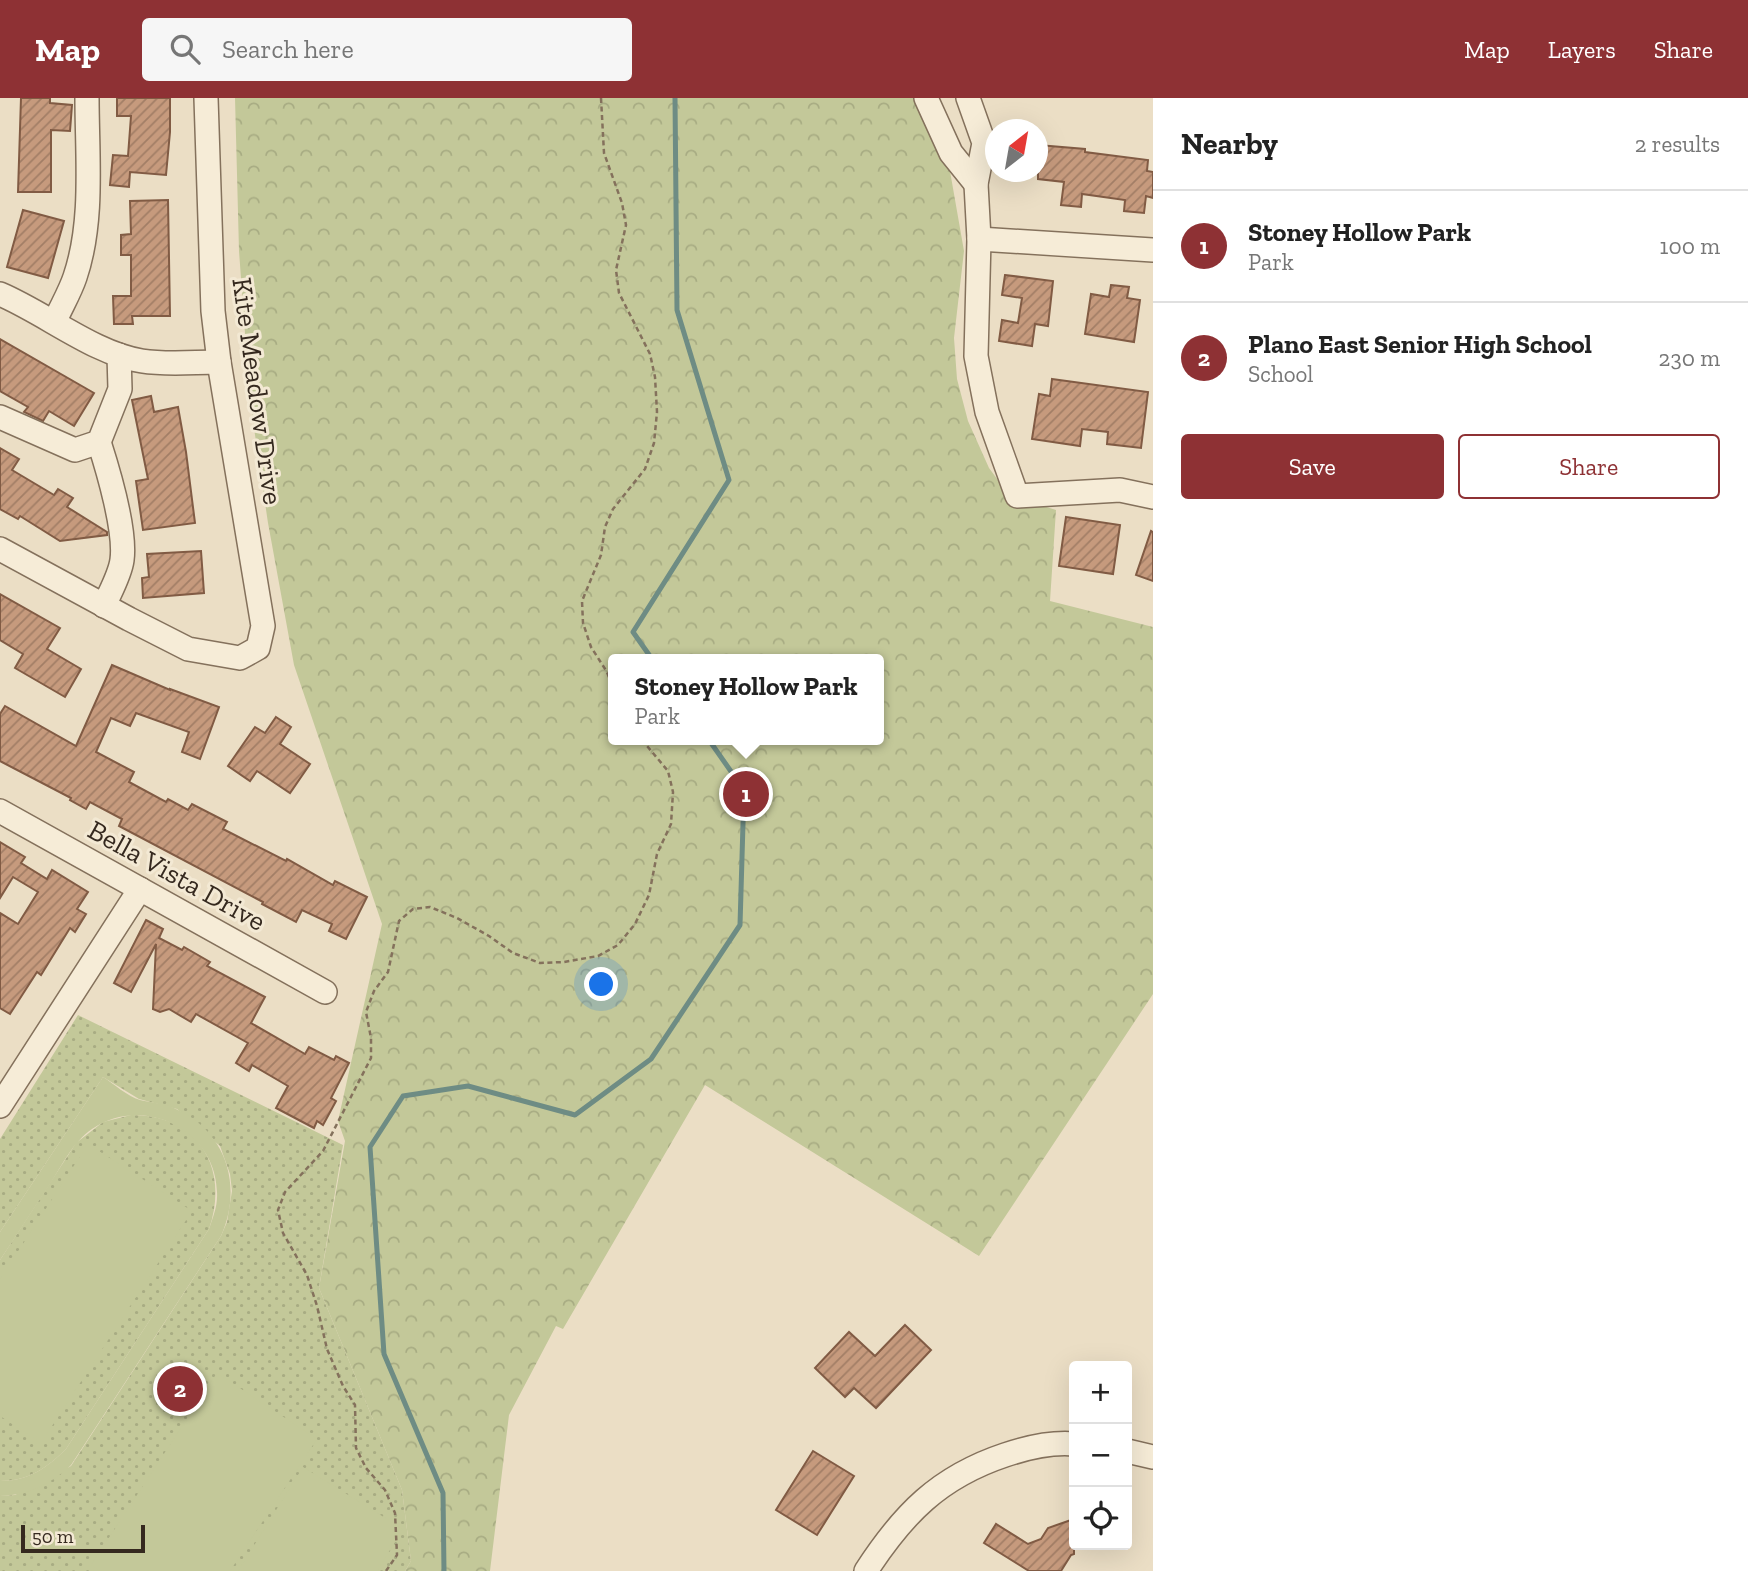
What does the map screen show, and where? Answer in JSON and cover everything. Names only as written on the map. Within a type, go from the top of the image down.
[{"type":"street","points":[[55,321],[75,276],[83,241],[88,192],[87,98]]},
{"type":"street","name":"Kite Meadow Drive","points":[[104,606],[188,649],[240,658],[258,648],[262,626],[213,311],[206,98]]},
{"type":"street","points":[[926,98],[951,152],[976,184]]},
{"type":"street","points":[[968,98],[984,143],[976,184],[979,239],[976,356],[987,412],[1017,496],[1120,491],[1153,497]]},
{"type":"street","points":[[979,239],[1153,250]]},
{"type":"street","points":[[0,294],[119,355],[160,363],[219,362]]},
{"type":"street","points":[[0,549],[104,606],[122,562],[122,541],[108,470],[99,442],[120,388],[119,355]]},
{"type":"street","points":[[0,417],[75,450],[99,442]]},
{"type":"street","name":"Bella Vista Drive","points":[[0,811],[326,992]]},
{"type":"street","points":[[0,1107],[140,889]]},
{"type":"street","points":[[866,1571],[900,1523],[925,1498],[952,1478],[986,1461],[1025,1448],[1069,1444]]},
{"type":"street","points":[[1132,1452],[1153,1457]]},
{"type":"path","points":[[601,98],[604,153],[622,203],[626,225],[616,270],[619,293],[649,354],[655,377],[657,412],[654,443],[645,469],[613,509],[605,527],[601,555],[582,601],[583,623],[591,647],[608,676]]},
{"type":"path","points":[[386,1571],[397,1555],[395,1513],[385,1490],[366,1468],[356,1448],[355,1405],[327,1349],[307,1275],[283,1233],[278,1210],[285,1192],[323,1151],[370,1058],[366,1012],[374,991],[388,972],[399,921],[413,909],[430,907],[489,936],[513,953],[540,963],[598,956],[618,945],[635,924],[649,895],[657,854],[671,824],[673,792],[668,771],[646,745]]},
{"type":"green space","points":[[235,98],[918,98],[947,154],[964,251],[954,338],[957,379],[968,421],[989,468],[1009,495],[1056,510],[1050,601],[1153,627],[1153,994],[979,1256],[705,1085],[563,1329],[556,1326],[509,1415],[490,1571],[405,1571],[411,1561],[402,1490],[319,1288],[345,1141],[338,1121],[382,924],[294,665],[268,523],[250,401],[239,251]]},
{"type":"green space","points":[[78,1015],[343,1145],[319,1288],[402,1490],[411,1561],[405,1571],[0,1571],[0,1496],[15,1495],[71,1466],[221,1236],[227,1222],[232,1191],[230,1174],[220,1146],[177,1109],[139,1099],[103,1077],[0,1232],[0,1139]]},
{"type":"green space","points":[[103,1077],[135,1098],[176,1109],[208,1132],[226,1163],[230,1180],[227,1217],[221,1236],[71,1465],[38,1488],[20,1494],[0,1496],[0,1481],[28,1476],[52,1462],[66,1449],[209,1229],[215,1211],[217,1192],[213,1170],[204,1151],[190,1136],[173,1124],[154,1117],[133,1115],[112,1119],[85,1134],[74,1147],[0,1260],[0,1232]]},
{"type":"green space","points":[[131,1115],[154,1117],[174,1124],[191,1135],[203,1149],[211,1166],[215,1185],[209,1229],[66,1449],[52,1462],[28,1476],[0,1481],[0,1260],[76,1143],[103,1122]]},
{"type":"green space","points":[[88,1144],[192,1211],[41,1443],[0,1416],[0,1279]]},
{"type":"green space","points":[[217,1373],[317,1439],[230,1571],[100,1571],[91,1565]]},
{"type":"green space","points":[[303,1467],[403,1529],[377,1571],[238,1571]]},
{"type":"building","points":[[21,98],[50,98],[50,103],[72,105],[70,131],[51,130],[51,192],[18,192]]},
{"type":"building","points":[[117,98],[170,98],[166,175],[130,172],[129,187],[110,185],[113,155],[128,156],[131,116],[117,116]]},
{"type":"building","points":[[1048,146],[1148,160],[1147,171],[1153,172],[1153,198],[1146,196],[1144,213],[1124,211],[1125,200],[1082,194],[1081,207],[1061,205],[1064,182],[1048,180]]},
{"type":"building","points":[[168,200],[170,316],[132,316],[133,324],[114,324],[113,296],[131,296],[131,255],[121,255],[121,235],[131,234],[130,201]]},
{"type":"building","points":[[23,210],[64,221],[48,278],[7,267]]},
{"type":"building","points":[[1005,275],[1053,281],[1048,326],[1035,324],[1032,346],[999,341],[1002,320],[1018,323],[1022,298],[1002,295]]},
{"type":"building","points":[[1111,285],[1129,287],[1127,298],[1140,300],[1134,342],[1085,334],[1091,294],[1109,297]]},
{"type":"building","points":[[0,339],[94,393],[74,426],[49,411],[43,421],[24,412],[28,407],[0,391]]},
{"type":"building","points":[[1052,379],[1148,392],[1141,448],[1107,444],[1108,432],[1082,429],[1080,446],[1032,439],[1039,394],[1050,396]]},
{"type":"building","points":[[151,396],[154,412],[178,407],[195,523],[143,530],[136,481],[148,479],[132,400]]},
{"type":"building","points":[[0,448],[19,459],[12,470],[54,495],[58,489],[73,498],[67,507],[107,532],[107,535],[60,541],[20,516],[18,519],[0,509]]},
{"type":"building","points":[[1066,517],[1120,525],[1113,574],[1059,566]]},
{"type":"building","points":[[1151,531],[1153,532],[1153,581],[1136,575]]},
{"type":"building","points":[[201,551],[204,593],[143,598],[142,578],[149,577],[147,554]]},
{"type":"building","points":[[0,594],[60,628],[47,649],[81,669],[65,697],[15,668],[23,654],[0,640]]},
{"type":"building","points":[[112,665],[219,707],[200,759],[182,752],[189,732],[136,713],[130,726],[111,718],[96,752],[134,772],[129,782],[166,802],[168,799],[188,810],[192,804],[227,822],[223,829],[286,861],[287,859],[333,885],[335,881],[367,897],[346,939],[329,931],[332,924],[302,910],[296,922],[119,826],[122,819],[90,802],[86,809],[70,800],[71,798],[0,761],[0,714],[5,706],[76,746]]},
{"type":"building","points":[[276,717],[291,727],[280,744],[310,764],[290,793],[257,771],[250,781],[228,766],[255,727],[265,733]]},
{"type":"building","points":[[0,842],[25,857],[21,863],[47,879],[52,870],[88,892],[77,909],[86,914],[75,932],[70,928],[41,975],[37,972],[10,1014],[0,1008],[0,913],[18,924],[38,892],[13,877],[0,898]]},
{"type":"building","points":[[146,920],[163,929],[159,938],[182,950],[184,947],[210,962],[207,966],[265,997],[251,1023],[305,1054],[309,1047],[334,1060],[336,1056],[349,1063],[331,1098],[336,1101],[323,1125],[317,1121],[314,1128],[276,1108],[288,1086],[252,1065],[249,1071],[236,1063],[248,1043],[196,1014],[191,1022],[169,1009],[160,1012],[153,1009],[156,944],[131,992],[114,983]]},
{"type":"building","points":[[905,1325],[931,1350],[876,1408],[854,1388],[845,1397],[815,1368],[849,1332],[875,1356]]},
{"type":"building","points":[[813,1451],[854,1476],[817,1535],[776,1510]]},
{"type":"building","points":[[1069,1521],[1069,1550],[1074,1550],[1074,1554],[1061,1571],[1029,1571],[984,1543],[996,1524],[1028,1544],[1041,1539],[1048,1528]]},
{"type":"waterway","points":[[648,654],[633,632],[729,480],[677,310],[675,98]]},
{"type":"waterway","points":[[444,1571],[443,1493],[384,1354],[370,1147],[403,1096],[468,1086],[575,1115],[651,1059],[740,925],[744,790],[712,745]]},
{"type":"place","name":"Stoney Hollow Park","points":[[746,794]]},
{"type":"place","name":"Plano East Senior High School","points":[[180,1389]]}]
